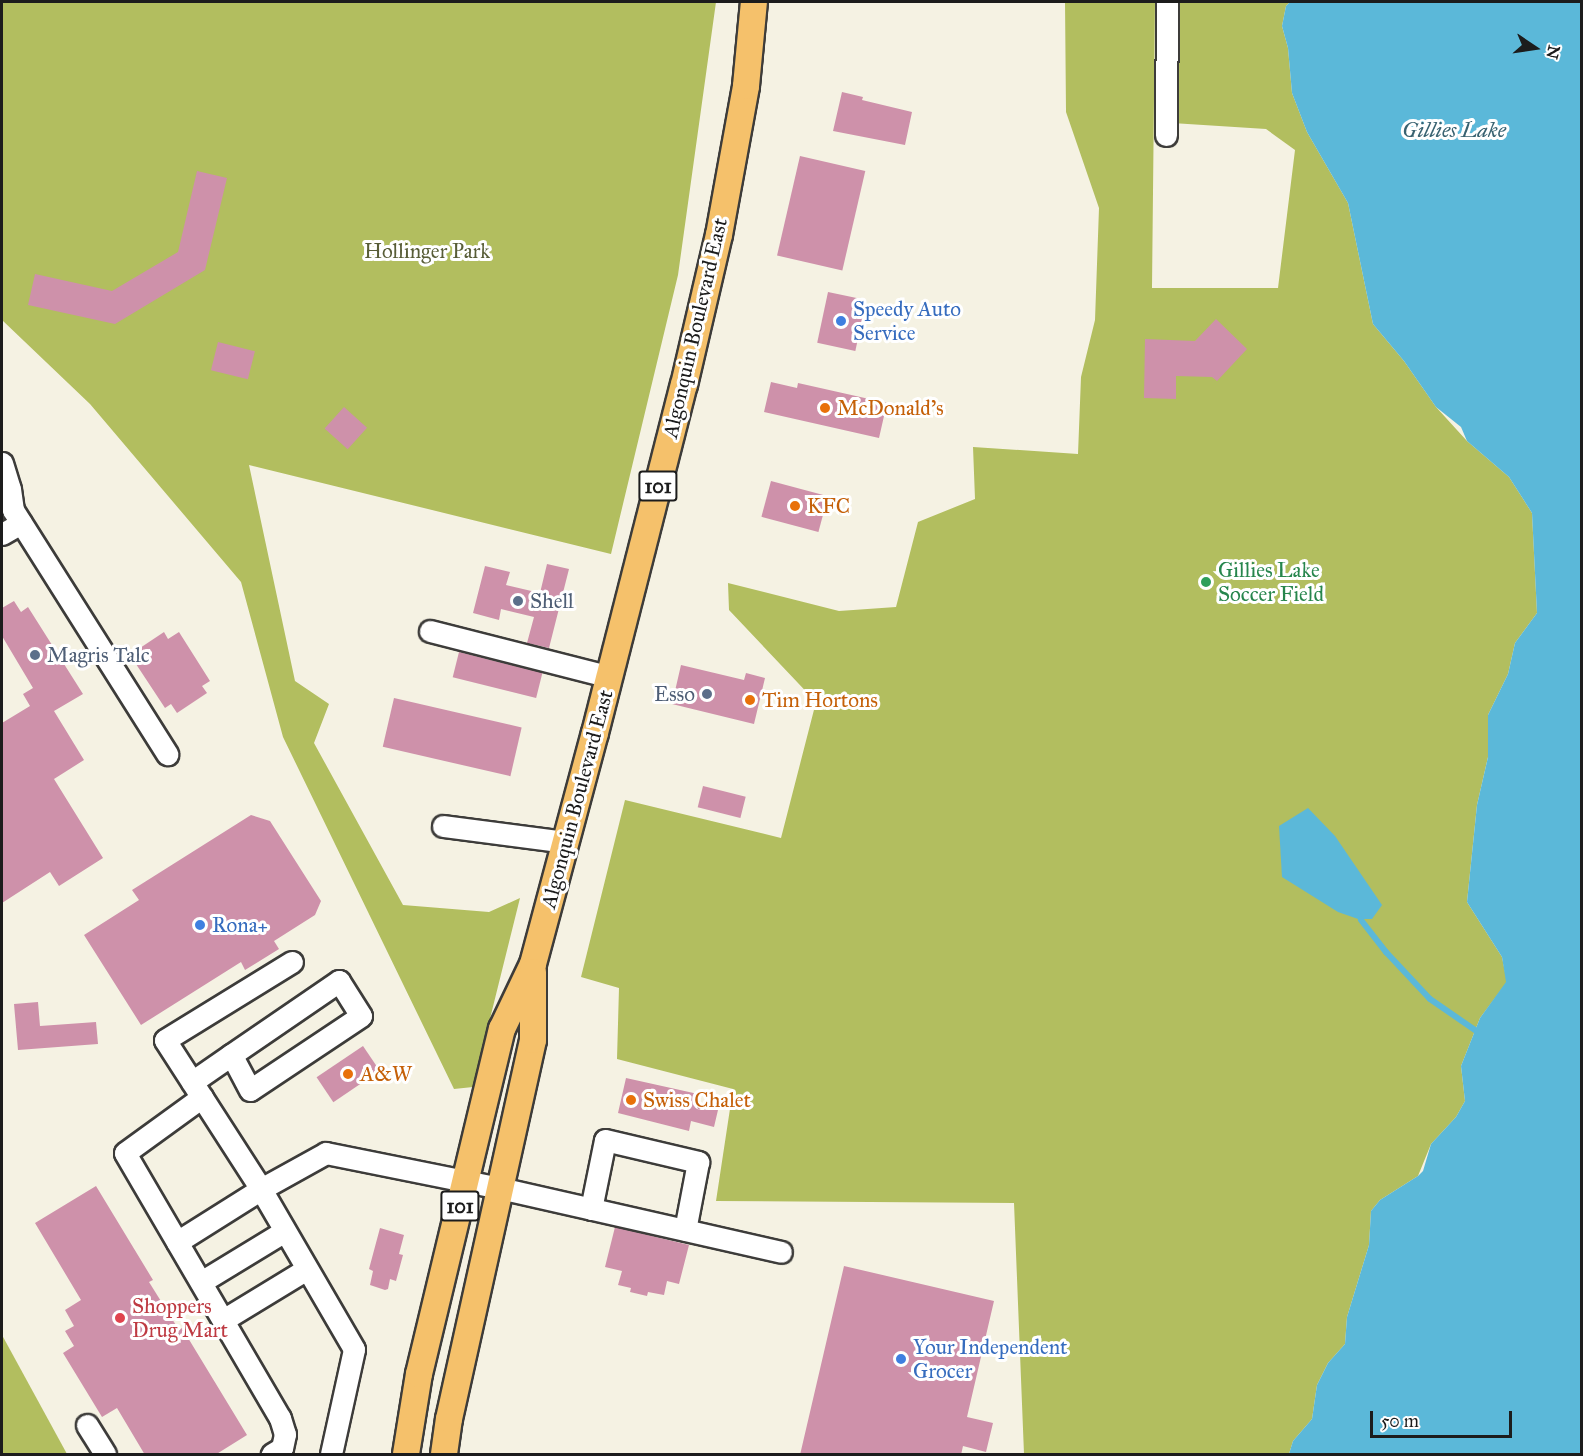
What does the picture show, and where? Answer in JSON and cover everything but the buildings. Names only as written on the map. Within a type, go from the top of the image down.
[{"type":"main road","name":"Algonquin Boulevard East","points":[[406,1455],[420,1374],[502,1029],[533,964],[610,677],[718,235],[746,86],[754,2]]},
{"type":"main road","name":"Algonquin Boulevard East","points":[[444,1455],[449,1419],[533,1040],[533,964]]},
{"type":"street","points":[[1166,135],[1167,2]]},
{"type":"street","points":[[2,463],[10,489],[13,510],[167,754]]},
{"type":"street","points":[[2,534],[21,523]]},
{"type":"street","points":[[430,631],[610,677]]},
{"type":"street","points":[[443,826],[566,842]]},
{"type":"street","points":[[292,962],[165,1040],[261,1189],[354,1349],[331,1455]]},
{"type":"street","points":[[231,1055],[250,1090],[361,1016],[339,981],[231,1055],[197,1089],[125,1153],[280,1418],[285,1434],[282,1448],[272,1455]]},
{"type":"street","points":[[591,1209],[605,1140],[698,1162],[685,1230]]},
{"type":"street","points":[[177,1242],[261,1189],[326,1153],[500,1188],[781,1252]]},
{"type":"street","points":[[201,1282],[285,1231]]},
{"type":"street","points":[[223,1320],[307,1269]]},
{"type":"street","points":[[87,1425],[105,1455]]},
{"type":"green space","name":"Hollinger Park","points":[[2,2],[716,2],[678,275],[611,554],[249,465],[295,681],[329,704],[314,743],[403,905],[489,912],[520,898],[473,1087],[454,1089],[283,737],[241,582],[90,404],[2,320]]},
{"type":"green space","points":[[1065,2],[1155,2],[1152,288],[1278,288],[1295,150],[1266,129],[1172,123],[1177,2],[1290,2],[1286,6],[1282,26],[1288,48],[1292,93],[1307,132],[1348,203],[1373,324],[1404,361],[1436,407],[1467,441],[1509,477],[1532,513],[1537,613],[1515,643],[1508,674],[1488,715],[1488,757],[1477,805],[1467,902],[1502,957],[1507,982],[1480,1018],[1461,1066],[1465,1101],[1456,1117],[1431,1144],[1418,1176],[1380,1200],[1371,1211],[1369,1245],[1347,1317],[1345,1344],[1328,1363],[1317,1385],[1312,1419],[1293,1441],[1289,1454],[1024,1454],[1014,1203],[716,1201],[733,1089],[617,1059],[619,988],[581,977],[625,800],[781,838],[816,702],[729,610],[728,583],[839,611],[896,607],[918,522],[975,499],[973,447],[1078,454],[1081,377],[1095,320],[1099,208],[1066,112]]},
{"type":"green space","points":[[2,1335],[67,1454],[2,1454]]},
{"type":"water","name":"Gillies Lake","points":[[1290,2],[1581,2],[1581,1454],[1289,1454],[1293,1441],[1312,1419],[1317,1385],[1328,1363],[1345,1344],[1347,1317],[1369,1245],[1371,1211],[1380,1200],[1423,1171],[1431,1144],[1456,1117],[1465,1101],[1461,1066],[1480,1018],[1506,982],[1502,957],[1467,902],[1477,805],[1488,757],[1488,715],[1508,674],[1515,643],[1537,613],[1532,513],[1509,477],[1467,441],[1461,427],[1436,407],[1404,361],[1373,324],[1348,203],[1307,132],[1292,93],[1288,48],[1282,26],[1286,6]]},
{"type":"water","points":[[1308,808],[1335,836],[1382,905],[1372,919],[1358,919],[1338,912],[1282,877],[1279,826]]},
{"type":"waterway","points":[[1361,920],[1386,952],[1430,999],[1475,1030]]},
{"type":"place","name":"Speedy Auto Service","points":[[841,321]]},
{"type":"place","name":"McDonald's","points":[[825,408]]},
{"type":"place","name":"KFC","points":[[795,506]]},
{"type":"place","name":"Gillies Lake Soccer Field","points":[[1206,582]]},
{"type":"place","name":"Shell","points":[[518,601]]},
{"type":"place","name":"Magris Talc","points":[[35,655]]},
{"type":"place","name":"Esso","points":[[707,694]]},
{"type":"place","name":"Tim Hortons","points":[[750,700]]},
{"type":"place","name":"Rona+","points":[[200,925]]},
{"type":"place","name":"A&W","points":[[348,1074]]},
{"type":"place","name":"Swiss Chalet","points":[[631,1100]]},
{"type":"place","name":"Shoppers Drug Mart","points":[[120,1318]]},
{"type":"place","name":"Your Independent Grocer","points":[[901,1359]]}]
